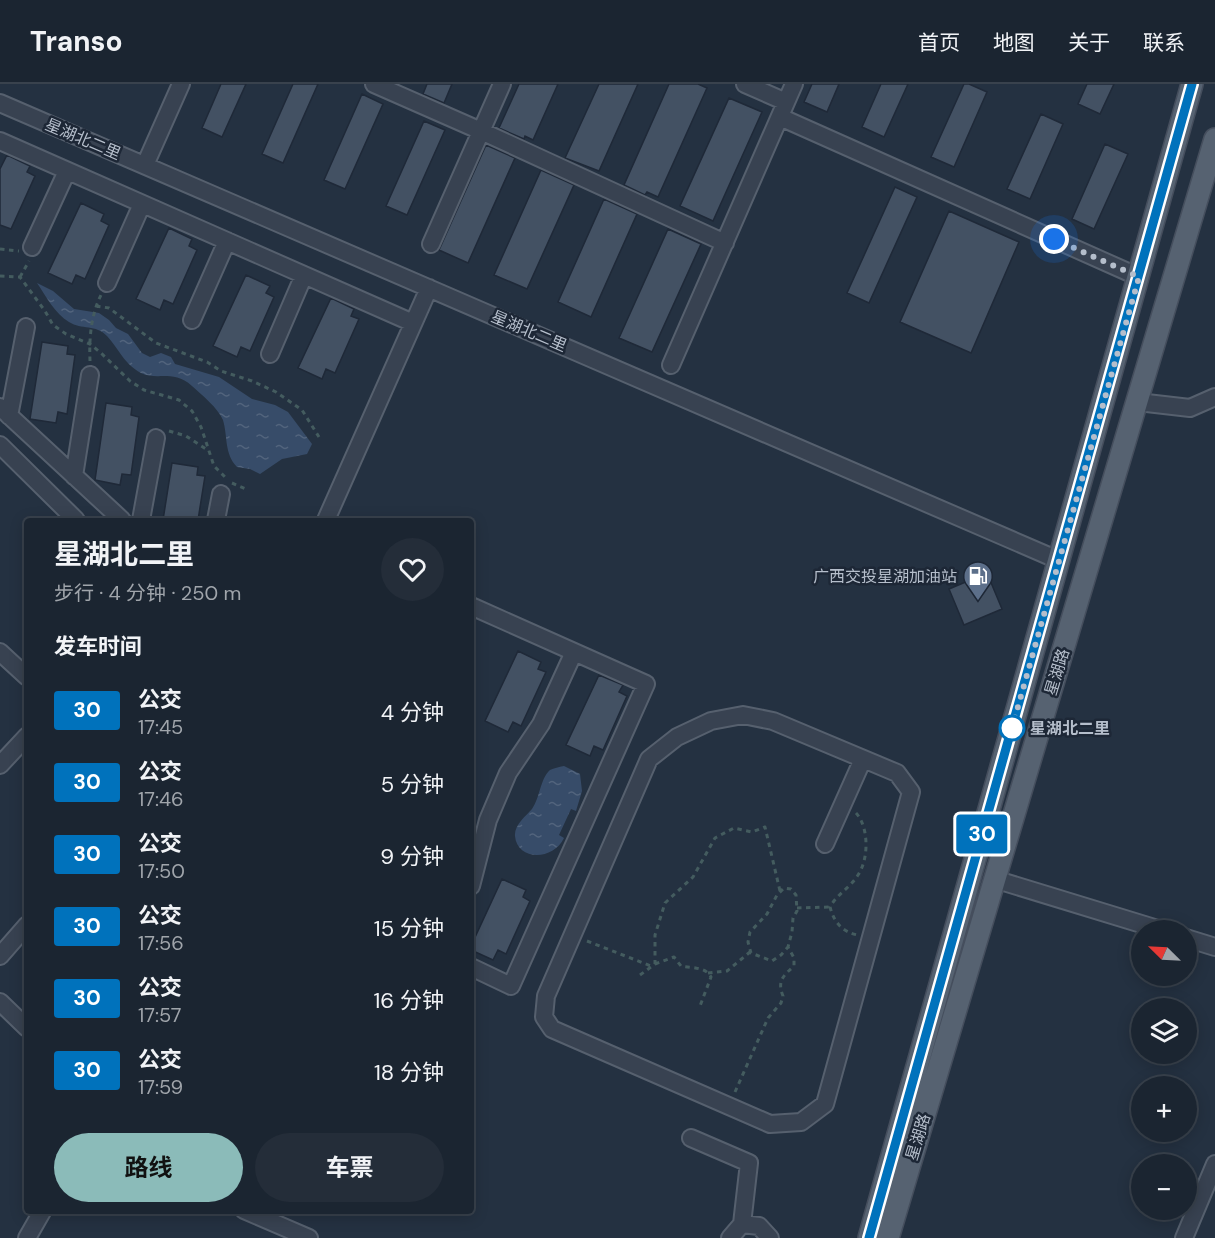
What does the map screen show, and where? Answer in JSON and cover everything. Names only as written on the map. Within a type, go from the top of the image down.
[{"type":"main road","name":"星湖路","points":[[869,1238],[1192,84]]},
{"type":"main road","name":"星湖路","points":[[888,1238],[1215,140]]},
{"type":"street","points":[[145,165],[181,84]]},
{"type":"street","points":[[374,84],[482,130],[725,243]]},
{"type":"street","points":[[431,244],[502,84]]},
{"type":"street","points":[[745,84],[783,110],[1139,277]]},
{"type":"street","points":[[671,365],[794,84]]},
{"type":"street","name":"星湖北二里","points":[[0,103],[1059,560]]},
{"type":"street","points":[[0,141],[413,324]]},
{"type":"street","points":[[32,247],[67,171]]},
{"type":"street","points":[[107,283],[142,204]]},
{"type":"street","points":[[192,320],[227,241]]},
{"type":"street","points":[[270,354],[304,275]]},
{"type":"street","points":[[327,518],[429,288]]},
{"type":"street","points":[[26,327],[5,411],[120,518]]},
{"type":"street","points":[[74,476],[90,375]]},
{"type":"street","points":[[1138,402],[1190,408],[1215,396]]},
{"type":"street","points":[[141,518],[156,438]]},
{"type":"street","points":[[0,445],[74,518]]},
{"type":"street","points":[[216,518],[221,494]]},
{"type":"street","points":[[474,607],[646,684],[511,986],[474,968]]},
{"type":"street","points":[[0,652],[24,674]]},
{"type":"street","points":[[474,874],[488,820],[508,773],[542,724],[574,652]]},
{"type":"street","points":[[743,715],[773,721],[897,774],[911,792],[825,1104],[801,1122],[770,1124],[552,1029],[544,1017],[546,996],[571,935],[649,759],[677,737],[711,721],[743,715]]},
{"type":"street","points":[[0,765],[24,739]]},
{"type":"street","points":[[825,844],[863,759]]},
{"type":"street","points":[[994,879],[1131,921]]},
{"type":"street","points":[[0,956],[24,928]]},
{"type":"street","points":[[1197,941],[1215,947]]},
{"type":"street","points":[[0,1002],[24,1025]]},
{"type":"street","points":[[691,1138],[749,1162],[742,1224],[730,1238]]},
{"type":"street","points":[[1184,1238],[1215,1164]]},
{"type":"street","points":[[27,1238],[41,1214]]},
{"type":"street","points":[[253,1214],[309,1238]]},
{"type":"street","points":[[742,1224],[759,1226],[770,1238]]},
{"type":"path","points":[[0,276],[20,277],[53,325],[66,334],[90,344],[130,381],[144,390],[179,400],[192,411],[201,427],[214,466],[225,478],[246,489]]},
{"type":"path","points":[[90,375],[90,344],[96,306],[109,308],[156,343],[276,392],[302,410],[319,437]]},
{"type":"path","points":[[156,438],[162,431],[172,431],[208,449]]},
{"type":"path","points":[[843,804],[862,820],[865,834],[864,863],[858,875],[834,899],[830,907],[838,926],[848,933],[871,938]]},
{"type":"path","points":[[653,965],[655,934],[665,903],[693,877],[715,837],[734,828],[752,832],[765,827],[780,891]]},
{"type":"path","points":[[783,888],[791,889],[796,895],[797,908],[788,947],[782,955],[772,961],[759,958],[750,951],[748,942],[750,932],[767,914],[780,891],[783,888]]},
{"type":"path","points":[[797,908],[830,907]]},
{"type":"path","points":[[571,935],[653,965]]},
{"type":"path","points":[[734,1094],[768,1018],[781,1003],[783,996],[780,988],[781,981],[784,974],[794,966],[794,958],[788,947]]},
{"type":"path","points":[[708,973],[727,971],[750,951]]},
{"type":"path","points":[[640,975],[653,965],[674,957],[681,966],[704,970],[711,977],[700,1006]]},
{"type":"water","points":[[37,283],[53,291],[74,309],[99,313],[116,328],[128,334],[142,353],[150,357],[161,353],[171,357],[175,364],[219,377],[252,399],[275,405],[288,412],[312,444],[307,454],[282,459],[260,474],[250,469],[237,467],[228,450],[223,420],[192,386],[178,378],[141,373],[126,361],[103,332],[64,319]]},
{"type":"water","points":[[564,766],[580,774],[582,791],[576,811],[571,809],[559,835],[564,838],[559,846],[544,854],[528,854],[517,844],[516,828],[535,805],[542,783],[550,770]]},
{"type":"building","points":[[221,84],[246,84],[222,137],[202,128]]},
{"type":"building","points":[[293,84],[318,84],[283,163],[262,154]]},
{"type":"building","points":[[427,84],[452,84],[444,103],[423,94]]},
{"type":"building","points":[[519,84],[558,84],[533,140],[525,136],[524,139],[499,128]]},
{"type":"building","points":[[599,84],[638,84],[599,171],[565,158]]},
{"type":"building","points":[[669,84],[698,84],[707,88],[658,197],[647,192],[645,195],[624,185]]},
{"type":"building","points":[[812,84],[839,84],[827,112],[804,102]]},
{"type":"building","points":[[881,84],[908,84],[884,137],[862,127]]},
{"type":"building","points":[[964,84],[987,92],[954,167],[931,157]]},
{"type":"building","points":[[1087,84],[1114,84],[1100,114],[1078,104]]},
{"type":"building","points":[[362,94],[383,104],[345,189],[324,180]]},
{"type":"building","points":[[729,98],[762,112],[713,221],[680,206]]},
{"type":"building","points":[[1041,114],[1063,124],[1030,199],[1007,189]]},
{"type":"building","points":[[424,121],[445,130],[407,215],[386,206]]},
{"type":"building","points":[[1105,144],[1128,154],[1094,229],[1072,219]]},
{"type":"building","points":[[486,145],[515,158],[468,263],[439,250]]},
{"type":"building","points":[[7,155],[30,166],[27,172],[35,176],[11,229],[0,225],[0,169]]},
{"type":"building","points":[[541,170],[574,185],[527,289],[494,275]]},
{"type":"building","points":[[895,187],[917,197],[869,303],[847,293]]},
{"type":"building","points":[[604,199],[637,214],[591,317],[558,302]]},
{"type":"building","points":[[81,203],[104,214],[101,221],[109,225],[85,279],[76,275],[72,284],[48,273]]},
{"type":"building","points":[[949,211],[1019,242],[971,353],[900,322]]},
{"type":"building","points":[[169,228],[192,239],[189,246],[197,250],[173,304],[164,300],[160,310],[136,299]]},
{"type":"building","points":[[668,229],[701,244],[652,352],[619,338]]},
{"type":"building","points":[[246,275],[270,286],[266,293],[274,297],[250,351],[241,347],[237,357],[213,346]]},
{"type":"building","points":[[331,298],[354,309],[351,316],[359,319],[335,373],[326,369],[322,379],[298,368]]},
{"type":"building","points":[[42,342],[68,346],[67,354],[75,355],[67,414],[58,412],[56,423],[30,419]]},
{"type":"building","points":[[106,403],[132,407],[131,415],[139,417],[131,475],[122,474],[120,485],[95,480]]},
{"type":"building","points":[[172,463],[198,467],[197,475],[205,476],[198,518],[163,518]]},
{"type":"building","points":[[987,573],[1002,609],[964,625],[949,589]]},
{"type":"building","points":[[518,651],[541,662],[538,669],[546,672],[521,726],[513,722],[508,732],[485,721]]},
{"type":"building","points":[[599,675],[623,685],[619,692],[627,696],[603,750],[594,746],[590,756],[566,745]]},
{"type":"building","points":[[502,879],[526,890],[523,897],[530,901],[506,954],[498,950],[493,960],[474,951],[474,940]]},
{"type":"bus line","name":"30","points":[[869,1238],[1192,84]]},
{"type":"place","name":"广西交投星湖加油站","points":[[978,602]]},
{"type":"place","name":"星湖北二里","points":[[1012,728]]},
{"type":"route","points":[[1012,728],[1139,277],[1054,239]]}]
